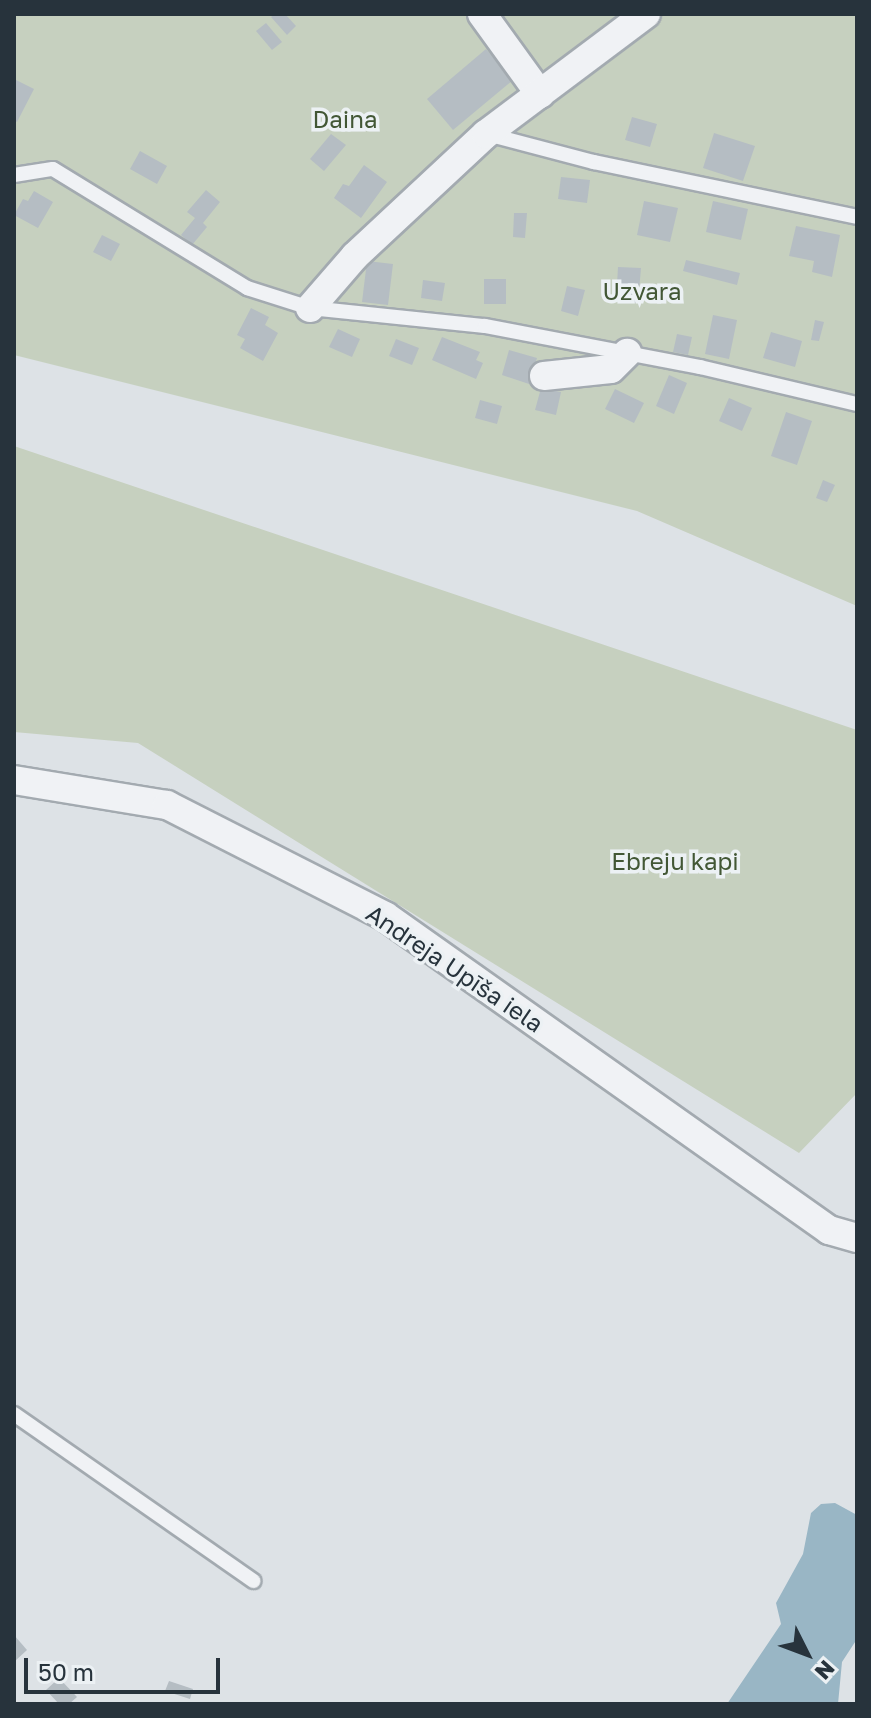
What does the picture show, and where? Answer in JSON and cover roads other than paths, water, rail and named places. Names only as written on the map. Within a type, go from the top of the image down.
[{"type":"street","points":[[482,14],[540,94]]},
{"type":"street","points":[[310,308],[355,256],[486,134],[646,14]]},
{"type":"street","points":[[544,376],[611,369],[627,353]]},
{"type":"street","name":"Andreja Upīša iela","points":[[14,780],[167,805],[385,916],[829,1230],[857,1238]]},
{"type":"lane","points":[[486,134],[594,162],[857,217]]},
{"type":"lane","points":[[14,175],[53,169],[247,288],[310,308],[485,326],[627,353],[857,404]]},
{"type":"lane","points":[[14,1414],[253,1581]]},
{"type":"water","points":[[835,1503],[857,1515],[857,1639],[842,1662],[838,1704],[727,1704],[781,1624],[776,1603],[803,1554],[811,1513],[821,1504]]},
{"type":"park label","name":"Daina","points":[[345,119]]},
{"type":"park label","name":"Uzvara","points":[[642,291]]},
{"type":"park label","name":"Ebreju kapi","points":[[675,861]]}]
